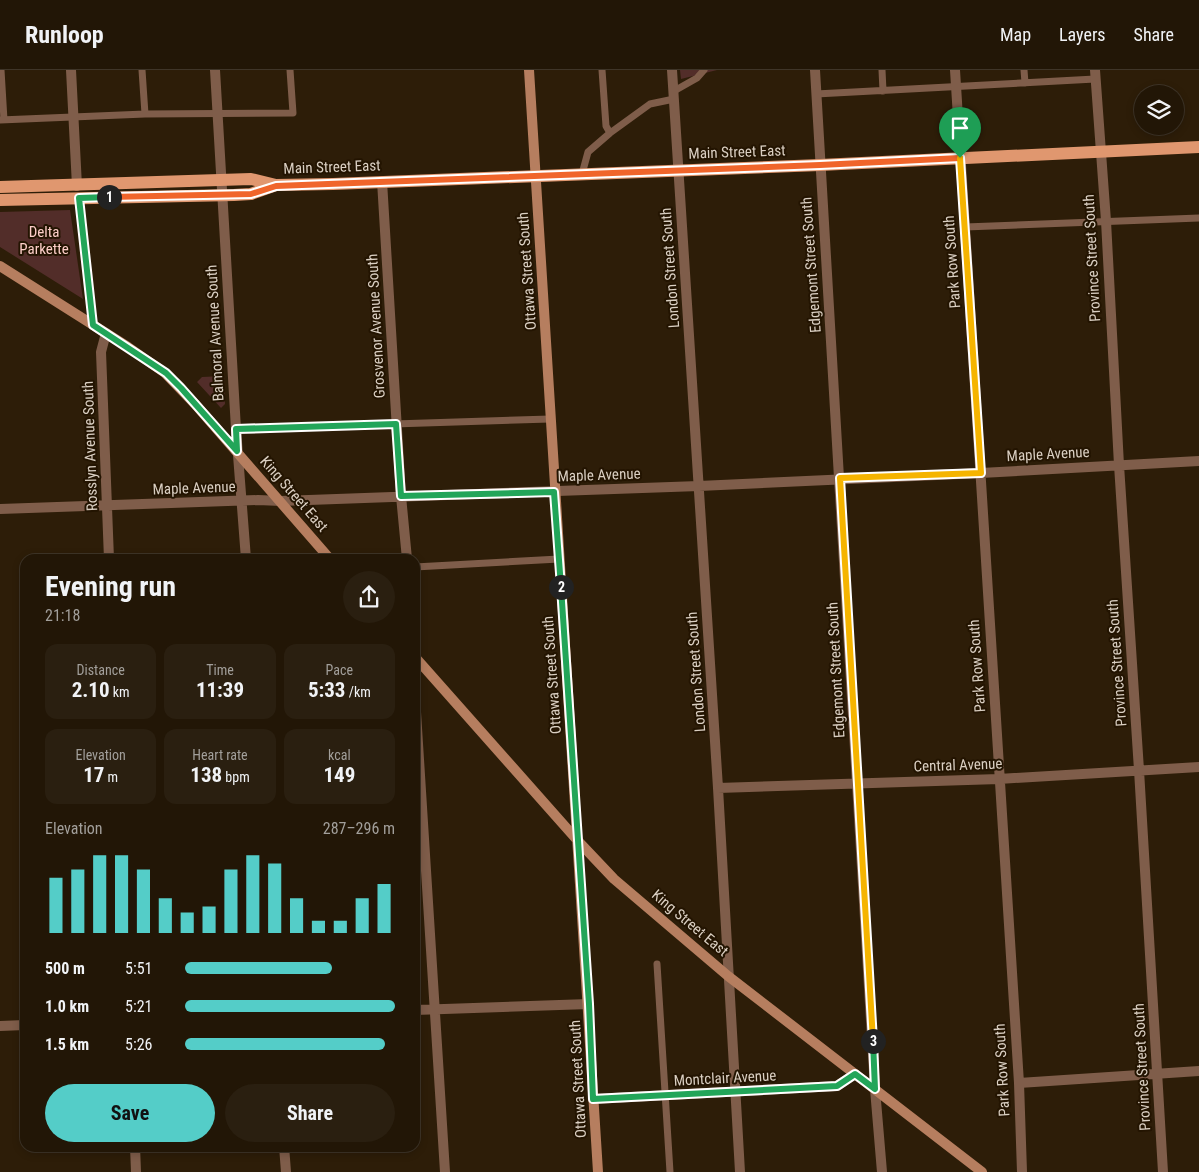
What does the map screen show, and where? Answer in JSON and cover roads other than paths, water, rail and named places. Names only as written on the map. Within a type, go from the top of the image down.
[{"type":"main road","name":"Ottawa Street South","points":[[529,70],[554,492],[589,1004],[598,1172]]},
{"type":"main road","name":"Main Street East","points":[[0,187],[78,192],[222,195],[251,194],[276,186],[820,165],[1199,147]]},
{"type":"main road","name":"Main Street East","points":[[0,200],[221,180],[251,179],[276,186]]},
{"type":"main road","name":"King Street East","points":[[0,266],[166,373],[237,451],[326,554]]},
{"type":"main road","name":"King Street East","points":[[420,663],[614,879],[728,976],[982,1172]]},
{"type":"street","points":[[71,70],[78,192]]},
{"type":"street","name":"Balmoral Avenue South","points":[[215,70],[237,451],[246,554]]},
{"type":"street","name":"London Street South","points":[[672,70],[718,788],[740,1172]]},
{"type":"street","name":"Edgemont Street South","points":[[814,70],[840,478],[875,1089],[882,1172]]},
{"type":"street","name":"Park Row South","points":[[955,70],[1000,779],[1022,1172]]},
{"type":"street","name":"Province Street South","points":[[1095,75],[1140,770],[1163,1172]]},
{"type":"street","name":"Grosvenor Avenue South","points":[[382,181],[396,424],[407,554]]},
{"type":"street","name":"Rosslyn Avenue South","points":[[106,333],[101,352],[109,554]]},
{"type":"street","name":"Maple Avenue","points":[[0,509],[554,492],[981,473],[1199,461]]},
{"type":"street","name":"Central Avenue","points":[[718,788],[1000,779],[1199,768]]},
{"type":"street","points":[[420,778],[445,1172]]},
{"type":"street","points":[[420,1010],[589,1004]]},
{"type":"street","points":[[0,1026],[20,1025]]},
{"type":"street","points":[[1018,1083],[1158,1072],[1199,1071]]},
{"type":"street","name":"Montclair Avenue","points":[[593,1099],[837,1086],[855,1074]]},
{"type":"street","points":[[135,1152],[136,1172]]},
{"type":"street","points":[[284,1152],[286,1172]]},
{"type":"lane","points":[[1,70],[2,120],[145,114],[292,113],[290,70]]},
{"type":"lane","points":[[142,70],[145,114]]},
{"type":"lane","points":[[602,70],[606,126],[610,134]]},
{"type":"lane","points":[[582,174],[588,152],[650,104],[674,95],[697,78],[704,70]]},
{"type":"lane","points":[[882,70],[883,90]]},
{"type":"lane","points":[[1024,70],[1025,83]]},
{"type":"lane","points":[[816,94],[1025,83],[1095,75]]},
{"type":"lane","points":[[78,192],[93,325]]},
{"type":"lane","points":[[965,227],[1199,218]]},
{"type":"lane","points":[[236,429],[550,419]]},
{"type":"lane","points":[[420,567],[559,559]]},
{"type":"lane","points":[[657,964],[670,1172]]},
{"type":"park label","name":"Delta Parkette","points":[[44,240]]}]
